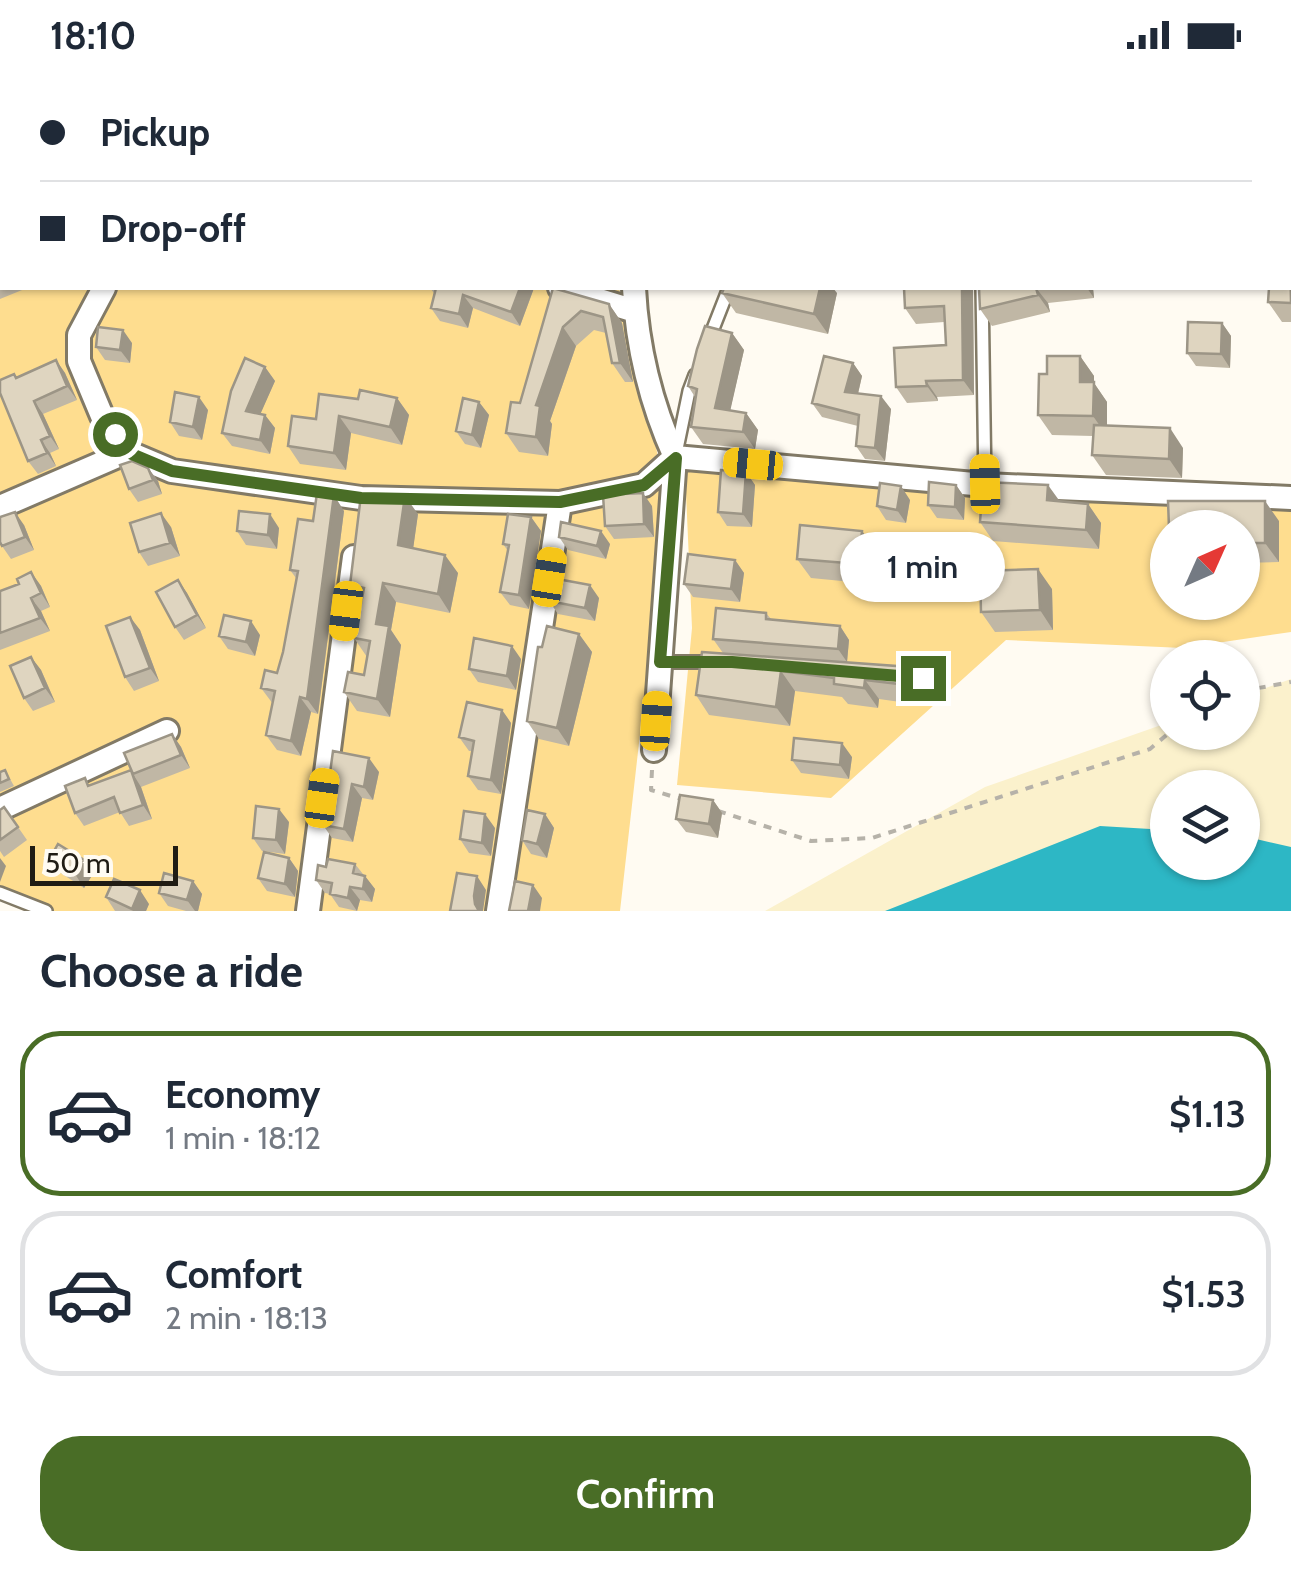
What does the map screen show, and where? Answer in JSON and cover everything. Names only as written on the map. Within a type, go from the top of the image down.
[{"type":"street","points":[[103,290],[79,335],[79,361],[102,416],[127,452],[172,471],[358,518],[560,502],[644,485],[676,458],[985,484],[1291,498]]},
{"type":"street","points":[[566,290],[635,312]]},
{"type":"street","points":[[634,290],[648,380],[660,424],[676,458],[654,750]]},
{"type":"street","points":[[0,507],[127,452]]},
{"type":"street","points":[[498,911],[560,502]]},
{"type":"street","points":[[308,911],[358,518]]},
{"type":"street","points":[[0,809],[168,731]]},
{"type":"lane","points":[[676,458],[689,391],[728,290]]},
{"type":"lane","points":[[982,290],[985,484]]},
{"type":"lane","points":[[660,662],[732,662]]},
{"type":"lane","points":[[0,893],[46,911]]},
{"type":"path","points":[[1260,688],[1291,682]]},
{"type":"path","points":[[704,807],[811,841],[872,838],[1150,748]]},
{"type":"path","points":[[654,750],[651,790],[687,801]]},
{"type":"shaded area","points":[[0,290],[619,290],[636,319],[665,494],[620,911],[52,911],[0,889]]},
{"type":"shaded area","points":[[685,471],[1291,510],[1291,632],[1237,640],[1150,640],[1150,647],[1006,640],[831,798],[677,785],[692,628]]},
{"type":"sand","points":[[1291,679],[1291,911],[765,911],[985,787],[1150,729],[1150,750],[1260,750],[1260,690]]},
{"type":"water","points":[[1100,826],[1150,829],[1150,880],[1260,880],[1260,840],[1291,847],[1291,911],[885,911]]},
{"type":"building","points":[[436,290],[519,290],[511,312],[463,295],[459,314],[431,308]]},
{"type":"building","points":[[552,290],[609,304],[620,363],[612,363],[603,317],[581,311],[563,327],[536,405],[540,406],[536,437],[506,433],[511,402],[520,403]]},
{"type":"building","points":[[723,290],[820,290],[814,314],[722,293]]},
{"type":"building","points":[[904,290],[962,290],[963,380],[896,387],[894,348],[946,345],[944,306],[905,308]]},
{"type":"building","points":[[979,290],[1037,290],[1038,295],[980,309]]},
{"type":"building","points":[[1269,290],[1291,290],[1291,303],[1268,302]]},
{"type":"building","points":[[1188,322],[1222,323],[1221,354],[1187,353]]},
{"type":"building","points":[[705,326],[732,333],[715,408],[746,413],[743,432],[691,427],[697,389],[688,386]]},
{"type":"building","points":[[98,327],[123,330],[120,350],[96,347]]},
{"type":"building","points":[[824,356],[853,363],[845,392],[881,396],[875,448],[856,446],[859,415],[812,403]]},
{"type":"building","points":[[1047,356],[1080,356],[1080,382],[1094,382],[1093,416],[1038,415],[1039,374],[1047,374]]},
{"type":"building","points":[[245,358],[265,367],[246,411],[265,415],[260,440],[222,433],[231,391]]},
{"type":"building","points":[[56,360],[67,386],[34,401],[50,436],[41,440],[47,453],[28,461],[0,393],[0,380],[14,374],[16,378]]},
{"type":"building","points":[[360,390],[397,398],[390,427],[339,416],[334,453],[288,446],[292,416],[316,419],[319,394],[358,399]]},
{"type":"building","points":[[175,392],[199,397],[193,427],[170,422]]},
{"type":"building","points":[[463,398],[479,402],[472,435],[456,431]]},
{"type":"building","points":[[1094,425],[1170,428],[1169,459],[1092,455]]},
{"type":"building","points":[[132,461],[148,468],[153,480],[129,489],[120,465]]},
{"type":"building","points":[[721,470],[746,472],[743,514],[718,512]]},
{"type":"building","points":[[929,482],[956,485],[955,507],[928,505]]},
{"type":"building","points":[[983,482],[1048,485],[1047,500],[1088,504],[1086,530],[980,522]]},
{"type":"building","points":[[880,483],[901,486],[897,510],[877,506]]},
{"type":"building","points":[[317,493],[334,495],[307,699],[300,697],[291,741],[266,735],[275,691],[261,688],[265,670],[277,673],[298,571],[290,570],[298,519],[313,521]]},
{"type":"building","points":[[643,493],[644,524],[605,526],[603,495]]},
{"type":"building","points":[[361,495],[405,496],[398,545],[445,555],[438,594],[383,583],[376,624],[389,626],[377,699],[344,692],[348,672],[364,675],[370,641],[354,638],[364,588],[350,585]]},
{"type":"building","points":[[1168,501],[1265,501],[1265,543],[1260,543],[1260,510],[1168,510]]},
{"type":"building","points":[[239,511],[270,514],[268,535],[237,531]]},
{"type":"building","points":[[15,512],[25,537],[2,546],[0,517]]},
{"type":"building","points":[[161,513],[170,543],[139,552],[130,523]]},
{"type":"building","points":[[508,514],[531,517],[519,595],[500,592],[509,545],[503,544]]},
{"type":"building","points":[[561,522],[601,531],[597,546],[559,537]]},
{"type":"building","points":[[800,525],[862,531],[859,564],[797,559]]},
{"type":"building","points":[[688,554],[735,560],[731,589],[684,584]]},
{"type":"building","points":[[1038,569],[1040,610],[981,612],[980,571]]},
{"type":"building","points":[[31,572],[41,593],[31,598],[40,618],[0,633],[0,591],[19,584],[17,579]]},
{"type":"building","points":[[552,578],[590,585],[585,608],[549,601]]},
{"type":"building","points":[[178,580],[197,615],[175,627],[156,592]]},
{"type":"building","points":[[716,608],[766,613],[766,619],[840,626],[838,649],[713,639]]},
{"type":"building","points":[[224,615],[251,621],[246,642],[219,636]]},
{"type":"building","points":[[130,617],[150,668],[125,677],[106,626]]},
{"type":"building","points":[[547,626],[579,634],[557,728],[527,721],[538,647],[542,647]]},
{"type":"building","points":[[474,638],[512,646],[507,676],[469,669]]},
{"type":"building","points":[[702,652],[910,667],[908,685],[865,680],[864,688],[834,684],[834,678],[781,671],[776,707],[696,695]]},
{"type":"building","points":[[31,657],[45,688],[24,698],[10,666]]},
{"type":"building","points":[[467,702],[502,710],[491,780],[468,776],[474,741],[459,737]]},
{"type":"building","points":[[172,734],[181,755],[133,774],[124,753]]},
{"type":"building","points":[[794,738],[842,743],[840,765],[792,760]]},
{"type":"building","points":[[333,751],[369,758],[364,787],[352,784],[344,829],[323,825]]},
{"type":"building","points":[[5,770],[9,779],[0,783],[0,772]]},
{"type":"building","points":[[131,770],[143,805],[120,813],[114,797],[75,813],[65,786],[85,778],[88,786]]},
{"type":"building","points":[[680,795],[713,800],[709,824],[676,819]]},
{"type":"building","points":[[256,806],[279,809],[276,840],[253,838]]},
{"type":"building","points":[[4,807],[18,827],[0,840],[0,810]]},
{"type":"building","points":[[527,810],[545,814],[537,844],[522,840]]},
{"type":"building","points":[[464,811],[485,814],[482,843],[460,839]]},
{"type":"building","points":[[58,844],[84,860],[75,874],[50,858]]},
{"type":"building","points":[[264,852],[289,858],[285,884],[258,878]]},
{"type":"building","points":[[328,859],[355,864],[353,873],[365,876],[363,889],[350,887],[348,898],[330,894],[332,883],[316,880],[318,865],[326,867]]},
{"type":"building","points":[[164,873],[193,881],[187,900],[159,893]]},
{"type":"building","points":[[457,873],[477,876],[474,896],[479,911],[450,911]]},
{"type":"building","points":[[114,879],[140,890],[132,909],[106,897]]},
{"type":"building","points":[[515,881],[533,885],[528,911],[509,911]]},
{"type":"route","points":[[115,434],[127,452],[172,471],[361,498],[560,502],[644,485],[676,458],[660,662],[732,662],[923,678]]}]
